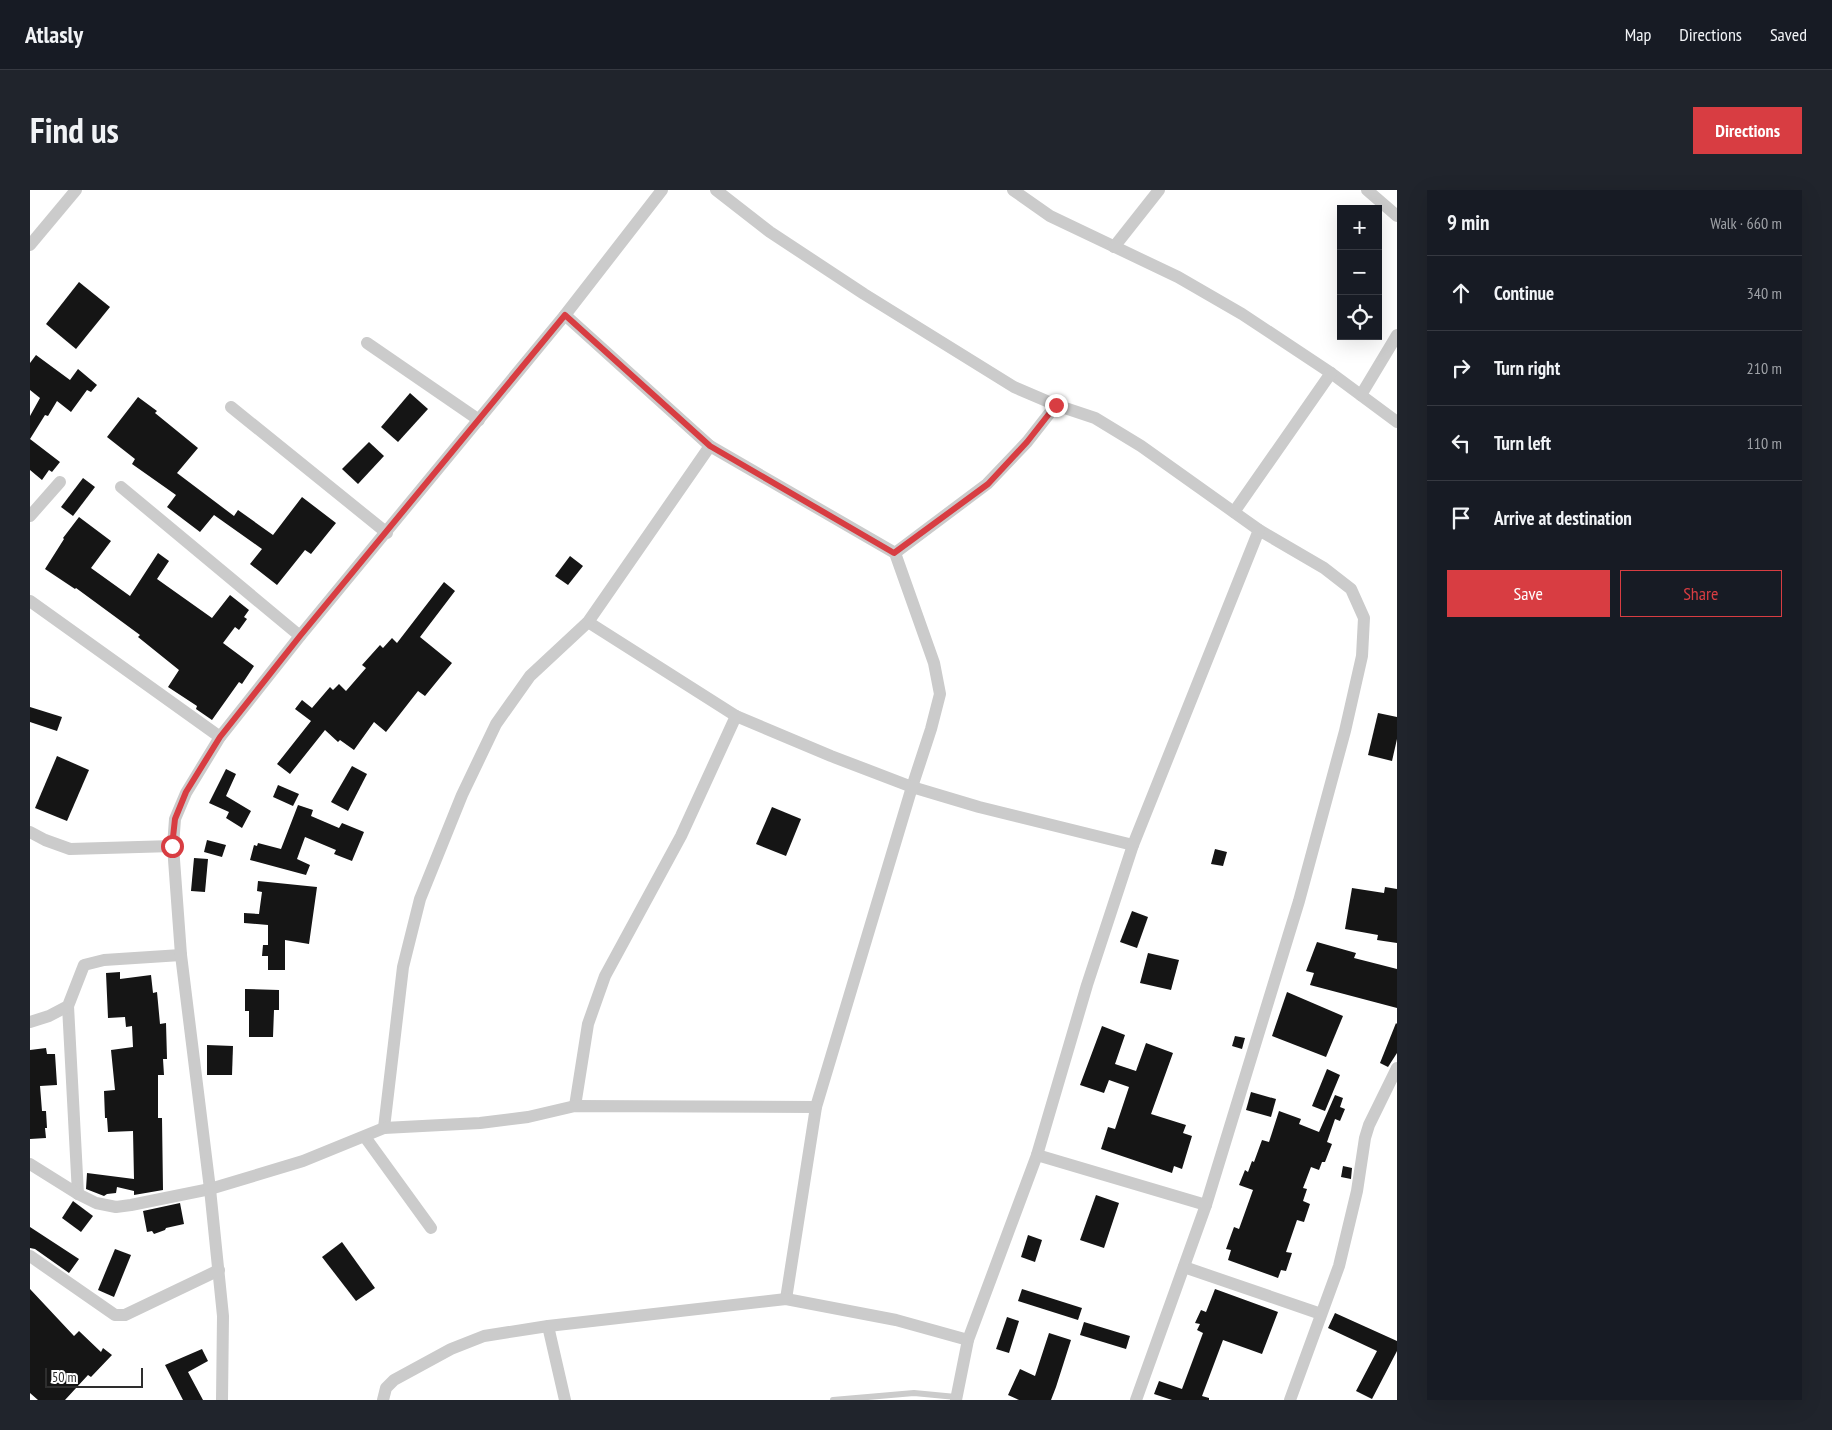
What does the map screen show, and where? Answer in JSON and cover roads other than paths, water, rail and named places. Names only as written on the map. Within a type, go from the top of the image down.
[{"type":"street","points":[[30,245],[76,190]]},
{"type":"street","points":[[222,1400],[223,1316],[210,1189],[181,954],[172,846],[175,819],[186,792],[220,737],[300,636],[387,533],[565,315],[662,190]]},
{"type":"street","points":[[716,190],[770,232],[864,294],[1014,387],[1056,405],[1095,418],[1141,446],[1259,530],[1324,568],[1351,589],[1364,618],[1362,656],[1345,731],[1298,901],[1206,1205],[1136,1400]]},
{"type":"street","points":[[1014,190],[1050,216],[1178,277],[1242,314],[1331,373],[1397,422]]},
{"type":"street","points":[[1114,247],[1158,190]]},
{"type":"street","points":[[1367,190],[1397,216]]},
{"type":"street","points":[[565,315],[710,446],[894,553],[934,663],[940,694],[931,729],[816,1107],[786,1299]]},
{"type":"street","points":[[1361,394],[1397,335]]},
{"type":"street","points":[[367,343],[479,420]]},
{"type":"street","points":[[1234,512],[1331,373]]},
{"type":"street","points":[[894,553],[988,484],[1027,442],[1056,405]]},
{"type":"street","points":[[231,407],[387,533]]},
{"type":"street","points":[[384,1128],[403,968],[420,899],[462,795],[496,724],[530,676],[588,622],[710,446]]},
{"type":"street","points":[[30,516],[60,482]]},
{"type":"street","points":[[121,487],[300,636]]},
{"type":"street","points":[[956,1398],[968,1340],[1037,1155],[1087,985],[1133,845],[1259,530]]},
{"type":"street","points":[[30,601],[220,737]]},
{"type":"street","points":[[588,622],[736,716],[831,756],[912,787],[979,807],[1133,845]]},
{"type":"street","points":[[576,1106],[588,1024],[605,976],[681,836],[736,716]]},
{"type":"street","points":[[30,832],[70,849],[172,846]]},
{"type":"street","points":[[78,1194],[68,1006],[84,965],[104,960],[181,954]]},
{"type":"street","points":[[30,1022],[49,1016],[68,1006]]},
{"type":"street","points":[[1290,1400],[1339,1266],[1357,1190],[1365,1138],[1397,1068]]},
{"type":"street","points":[[30,1164],[78,1194],[96,1202],[116,1207],[210,1189],[302,1161],[384,1128],[480,1123],[528,1118],[576,1106],[816,1107]]},
{"type":"street","points":[[365,1137],[431,1228]]},
{"type":"street","points":[[1037,1155],[1206,1205]]},
{"type":"street","points":[[30,1256],[115,1315],[125,1315],[219,1270]]},
{"type":"street","points":[[1184,1267],[1321,1314]]},
{"type":"street","points":[[383,1400],[386,1388],[394,1380],[451,1349],[484,1336],[548,1326],[786,1299],[896,1320],[968,1340]]},
{"type":"street","points":[[548,1326],[565,1400]]},
{"type":"lane","points":[[833,1400],[914,1393],[956,1398]]}]
